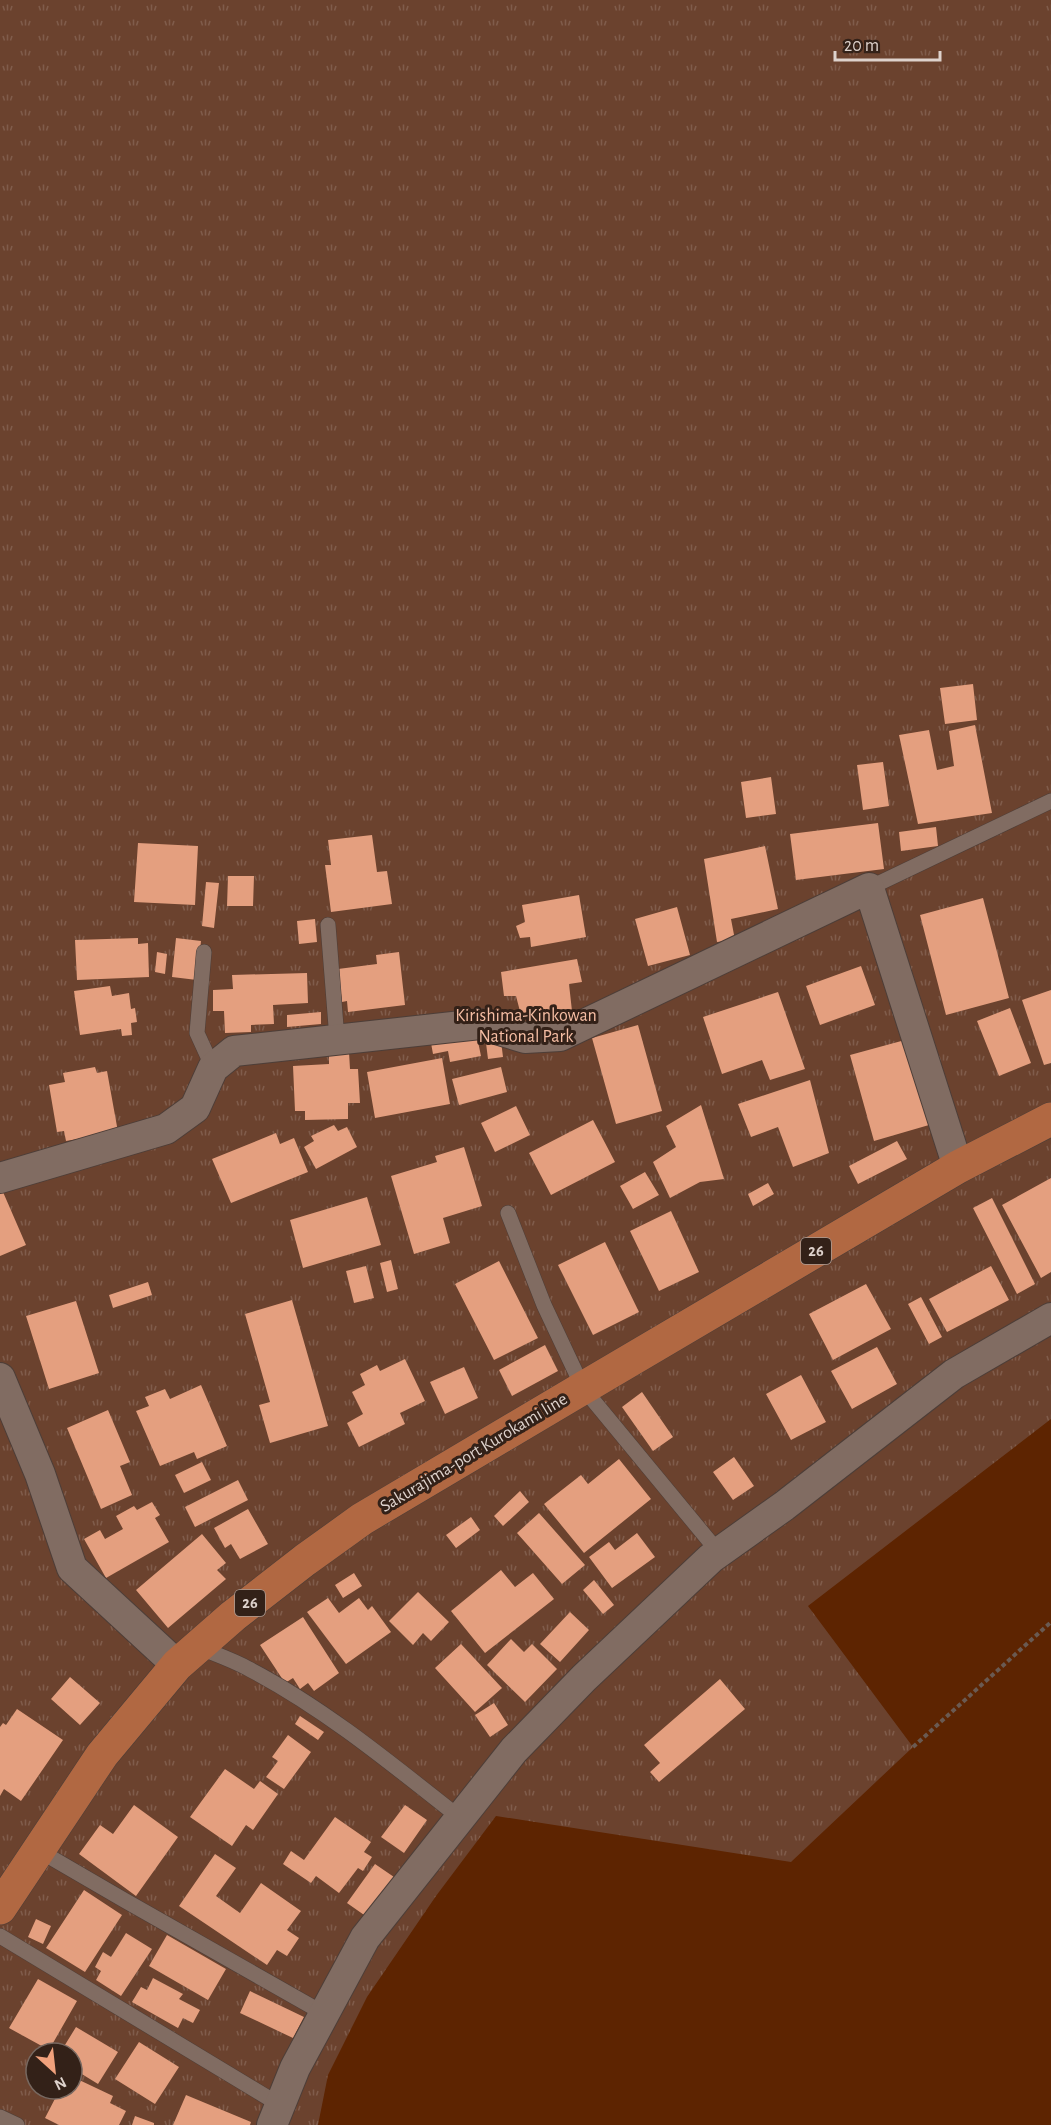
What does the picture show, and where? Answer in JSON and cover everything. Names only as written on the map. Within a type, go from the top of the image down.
[{"type":"main road","name":"Sakurajima-port Kurokami line","points":[[0,1908],[102,1755],[188,1656],[233,1616],[304,1560],[362,1519],[582,1388],[958,1167],[1051,1119]]},
{"type":"street","points":[[0,1178],[166,1130],[195,1108],[213,1068],[234,1051],[480,1024],[525,1038],[560,1036],[869,888],[958,1167]]},
{"type":"street","points":[[276,2115],[294,2068],[365,1938],[514,1750],[584,1678],[711,1558],[720,1554],[784,1506],[954,1374],[1051,1318]]},
{"type":"street","points":[[0,1378],[40,1474],[72,1568],[188,1656]]},
{"type":"lane","points":[[869,888],[1051,801]]},
{"type":"lane","points":[[328,925],[338,1039]]},
{"type":"lane","points":[[204,952],[197,1033],[213,1068]]},
{"type":"lane","points":[[508,1213],[544,1305],[582,1388],[720,1554]]},
{"type":"lane","points":[[188,1656],[248,1668],[288,1692],[380,1755],[460,1818]]},
{"type":"lane","points":[[38,1850],[323,2013]]},
{"type":"lane","points":[[0,1936],[276,2115]]},
{"type":"lane","points":[[0,2117],[17,2125]]},
{"type":"path","points":[[913,1747],[1051,1622]]},
{"type":"green space","name":"Kirishima-Kinkowan National Park","points":[[0,0],[1051,0],[1051,2125],[0,2125]]},
{"type":"shaded area","points":[[1051,1419],[1051,2125],[318,2125],[328,2075],[367,1997],[436,1896],[496,1816],[791,1862],[913,1747],[808,1606]]},
{"type":"building","points":[[973,684],[977,720],[945,724],[940,688]]},
{"type":"building","points":[[975,725],[992,813],[918,824],[899,735],[929,730],[937,770],[954,766],[949,731]]},
{"type":"building","points":[[883,762],[889,806],[863,810],[857,765]]},
{"type":"building","points":[[771,777],[776,814],[746,818],[741,782]]},
{"type":"building","points":[[878,823],[884,869],[796,880],[790,834]]},
{"type":"building","points":[[936,827],[938,846],[901,851],[899,832]]},
{"type":"building","points":[[372,835],[377,872],[387,871],[392,904],[331,912],[325,865],[331,865],[328,840]]},
{"type":"building","points":[[138,843],[198,846],[195,905],[134,902]]},
{"type":"building","points":[[765,846],[778,909],[731,919],[735,940],[717,942],[704,859]]},
{"type":"building","points":[[228,876],[254,876],[253,906],[227,906]]},
{"type":"building","points":[[206,882],[219,883],[214,928],[202,926]]},
{"type":"building","points":[[579,895],[586,937],[531,947],[530,937],[520,938],[516,926],[525,922],[522,905]]},
{"type":"building","points":[[983,898],[1009,998],[946,1015],[920,915]]},
{"type":"building","points":[[677,907],[690,955],[648,966],[635,919]]},
{"type":"building","points":[[315,919],[317,942],[299,944],[297,921]]},
{"type":"building","points":[[138,938],[138,944],[148,943],[149,977],[77,980],[75,940]]},
{"type":"building","points":[[176,938],[201,941],[197,980],[172,977]]},
{"type":"building","points":[[157,952],[167,954],[165,974],[155,972]]},
{"type":"building","points":[[399,952],[405,1005],[348,1012],[347,1001],[342,1002],[338,969],[377,964],[376,955]]},
{"type":"building","points":[[577,959],[582,982],[569,984],[572,1011],[522,1019],[516,996],[504,996],[501,972]]},
{"type":"building","points":[[861,966],[875,1005],[820,1025],[806,986]]},
{"type":"building","points":[[307,973],[308,1003],[273,1005],[274,1024],[251,1025],[251,1032],[225,1033],[224,1011],[213,1011],[213,990],[233,989],[232,975]]},
{"type":"building","points":[[110,986],[112,996],[129,993],[131,1009],[135,1008],[137,1022],[131,1023],[132,1035],[122,1036],[121,1029],[80,1035],[74,991]]},
{"type":"building","points":[[1051,990],[1051,1063],[1044,1065],[1022,1000]]},
{"type":"building","points":[[778,992],[805,1069],[770,1080],[762,1060],[722,1074],[703,1017]]},
{"type":"building","points":[[1010,1008],[1031,1063],[999,1076],[977,1021]]},
{"type":"building","points":[[321,1012],[321,1024],[287,1027],[287,1015]]},
{"type":"building","points":[[638,1025],[662,1111],[616,1124],[592,1038]]},
{"type":"building","points":[[476,1032],[481,1056],[450,1062],[448,1051],[433,1054],[431,1043]]},
{"type":"building","points":[[905,1040],[929,1125],[874,1141],[850,1055]]},
{"type":"building","points":[[501,1041],[503,1057],[488,1059],[486,1043]]},
{"type":"building","points":[[329,1052],[349,1052],[350,1069],[358,1069],[360,1103],[348,1103],[348,1119],[305,1120],[305,1111],[295,1111],[293,1066],[329,1064]]},
{"type":"building","points":[[442,1058],[450,1104],[375,1118],[367,1072]]},
{"type":"building","points":[[95,1067],[97,1073],[107,1071],[118,1132],[66,1141],[64,1131],[57,1132],[49,1085],[65,1082],[63,1073]]},
{"type":"building","points":[[501,1067],[507,1092],[459,1105],[452,1079]]},
{"type":"building","points":[[810,1080],[829,1153],[793,1167],[778,1127],[751,1137],[738,1104]]},
{"type":"building","points":[[701,1105],[724,1179],[700,1182],[670,1198],[653,1162],[676,1147],[666,1126]]},
{"type":"building","points":[[516,1106],[530,1135],[495,1152],[481,1123]]},
{"type":"building","points":[[593,1120],[615,1162],[551,1195],[529,1153]]},
{"type":"building","points":[[334,1125],[338,1131],[347,1127],[357,1147],[316,1169],[304,1147],[314,1141],[311,1136]]},
{"type":"building","points":[[276,1133],[280,1144],[294,1138],[308,1172],[231,1203],[212,1159]]},
{"type":"building","points":[[897,1141],[907,1159],[858,1184],[849,1166]]},
{"type":"building","points":[[464,1147],[482,1206],[443,1218],[450,1243],[414,1254],[391,1176],[437,1162],[435,1156]]},
{"type":"building","points":[[645,1172],[659,1195],[633,1209],[620,1186]]},
{"type":"building","points":[[1051,1178],[1051,1272],[1041,1278],[1002,1205]]},
{"type":"building","points":[[768,1183],[774,1194],[753,1206],[748,1194]]},
{"type":"building","points":[[3,1192],[26,1245],[0,1256],[0,1193]]},
{"type":"building","points":[[367,1197],[381,1245],[303,1268],[290,1220]]},
{"type":"building","points":[[992,1198],[1035,1284],[1017,1294],[973,1208]]},
{"type":"building","points":[[671,1211],[699,1272],[659,1291],[630,1231]]},
{"type":"building","points":[[605,1242],[639,1312],[593,1335],[558,1265]]},
{"type":"building","points":[[391,1260],[398,1289],[387,1292],[380,1263]]},
{"type":"building","points":[[499,1261],[538,1338],[494,1360],[455,1284]]},
{"type":"building","points":[[366,1266],[374,1298],[354,1303],[346,1271]]},
{"type":"building","points":[[991,1266],[1009,1300],[947,1332],[929,1299]]},
{"type":"building","points":[[148,1282],[152,1295],[113,1308],[109,1295]]},
{"type":"building","points":[[866,1284],[891,1329],[833,1360],[809,1314]]},
{"type":"building","points":[[921,1297],[942,1337],[929,1344],[908,1304]]},
{"type":"building","points":[[292,1300],[328,1426],[270,1443],[259,1405],[270,1402],[245,1314]]},
{"type":"building","points":[[76,1301],[99,1373],[49,1389],[26,1316]]},
{"type":"building","points":[[545,1345],[558,1371],[512,1396],[499,1370]]},
{"type":"building","points":[[877,1347],[897,1384],[852,1409],[831,1371]]},
{"type":"building","points":[[405,1359],[425,1401],[400,1413],[405,1424],[359,1447],[347,1423],[363,1414],[352,1392],[365,1385],[360,1374],[377,1365],[380,1371]]},
{"type":"building","points":[[464,1367],[478,1398],[445,1414],[430,1382]]},
{"type":"building","points":[[801,1375],[826,1422],[791,1440],[766,1394]]},
{"type":"building","points":[[201,1385],[227,1446],[197,1459],[194,1452],[160,1466],[136,1411],[149,1406],[145,1397],[165,1389],[170,1399]]},
{"type":"building","points":[[642,1392],[673,1437],[653,1451],[622,1407]]},
{"type":"building","points":[[108,1410],[130,1462],[120,1466],[132,1495],[101,1509],[67,1428]]},
{"type":"building","points":[[734,1457],[754,1486],[733,1500],[713,1472]]},
{"type":"building","points":[[619,1459],[651,1499],[584,1553],[544,1504],[581,1475],[588,1484]]},
{"type":"building","points":[[202,1462],[211,1480],[184,1493],[175,1475]]},
{"type":"building","points":[[238,1480],[248,1500],[195,1527],[185,1507]]},
{"type":"building","points":[[520,1491],[529,1502],[503,1526],[494,1516]]},
{"type":"building","points":[[152,1502],[160,1515],[155,1518],[169,1542],[106,1578],[84,1539],[100,1530],[105,1539],[123,1529],[116,1516],[134,1506],[137,1510]]},
{"type":"building","points":[[248,1509],[268,1544],[240,1559],[231,1544],[225,1548],[214,1528]]},
{"type":"building","points":[[539,1513],[585,1565],[562,1584],[517,1533]]},
{"type":"building","points":[[471,1517],[480,1530],[456,1548],[446,1535]]},
{"type":"building","points":[[637,1533],[655,1557],[612,1588],[589,1557],[609,1542],[615,1550]]},
{"type":"building","points":[[202,1534],[226,1563],[217,1570],[226,1579],[168,1628],[136,1590]]},
{"type":"building","points":[[501,1570],[515,1587],[533,1573],[554,1599],[485,1653],[451,1611]]},
{"type":"building","points":[[354,1573],[362,1586],[343,1598],[335,1585]]},
{"type":"building","points":[[594,1580],[614,1605],[603,1614],[583,1590]]},
{"type":"building","points":[[418,1592],[449,1622],[431,1641],[423,1633],[413,1645],[389,1621]]},
{"type":"building","points":[[328,1598],[339,1613],[359,1598],[368,1610],[372,1606],[391,1632],[346,1664],[307,1612]]},
{"type":"building","points":[[570,1612],[589,1630],[560,1662],[540,1644]]},
{"type":"building","points":[[303,1617],[339,1673],[314,1691],[308,1683],[300,1689],[293,1678],[285,1683],[260,1645]]},
{"type":"building","points":[[511,1639],[524,1652],[532,1644],[557,1669],[525,1702],[487,1665]]},
{"type":"building","points":[[461,1644],[502,1688],[475,1712],[435,1668]]},
{"type":"building","points":[[70,1677],[100,1703],[80,1725],[51,1699]]},
{"type":"building","points":[[720,1679],[745,1709],[659,1782],[650,1772],[660,1763],[644,1745]]},
{"type":"building","points":[[494,1703],[508,1725],[490,1737],[475,1715]]},
{"type":"building","points":[[17,1709],[63,1740],[21,1801],[4,1789],[0,1796],[0,1727],[3,1723],[6,1725]]},
{"type":"building","points":[[300,1716],[324,1732],[318,1740],[295,1724]]},
{"type":"building","points":[[288,1735],[311,1752],[284,1789],[266,1777],[278,1761],[272,1757]]},
{"type":"building","points":[[225,1769],[254,1789],[260,1781],[278,1794],[253,1830],[246,1825],[232,1846],[190,1817]]},
{"type":"building","points":[[134,1805],[178,1837],[136,1896],[79,1854],[100,1825],[113,1834]]},
{"type":"building","points":[[405,1805],[427,1820],[404,1853],[381,1837]]},
{"type":"building","points":[[335,1817],[371,1842],[364,1852],[372,1857],[363,1871],[358,1868],[339,1893],[316,1876],[311,1883],[283,1864],[291,1851],[304,1860]]},
{"type":"building","points":[[215,1854],[236,1868],[216,1896],[240,1913],[261,1883],[301,1911],[287,1930],[299,1938],[287,1956],[277,1950],[267,1965],[179,1906]]},
{"type":"building","points":[[375,1864],[394,1877],[367,1917],[347,1903]]},
{"type":"building","points":[[84,1890],[122,1915],[85,1972],[46,1948]]},
{"type":"building","points":[[36,1919],[51,1926],[43,1944],[28,1937]]},
{"type":"building","points":[[126,1933],[152,1949],[121,1996],[96,1980],[101,1971],[95,1967],[103,1952],[111,1957]]},
{"type":"building","points":[[167,1935],[226,1969],[208,2000],[149,1966]]},
{"type":"building","points":[[153,1978],[183,1994],[179,1999],[200,2010],[193,2023],[183,2018],[178,2028],[132,2002],[141,1987],[147,1990]]},
{"type":"building","points":[[38,1979],[77,2001],[54,2041],[33,2041],[9,2028]]},
{"type":"building","points":[[250,1991],[304,2017],[293,2038],[240,2013]]},
{"type":"building","points":[[76,2027],[118,2052],[98,2084],[84,2075],[84,2041],[67,2041]]},
{"type":"building","points":[[139,2042],[179,2067],[155,2104],[115,2079]]},
{"type":"building","points":[[84,2082],[113,2096],[110,2103],[126,2111],[119,2125],[59,2125],[45,2118],[54,2101],[84,2101]]},
{"type":"building","points":[[186,2095],[251,2122],[250,2125],[173,2125]]},
{"type":"building","points":[[135,2116],[154,2123],[154,2125],[132,2125]]}]
